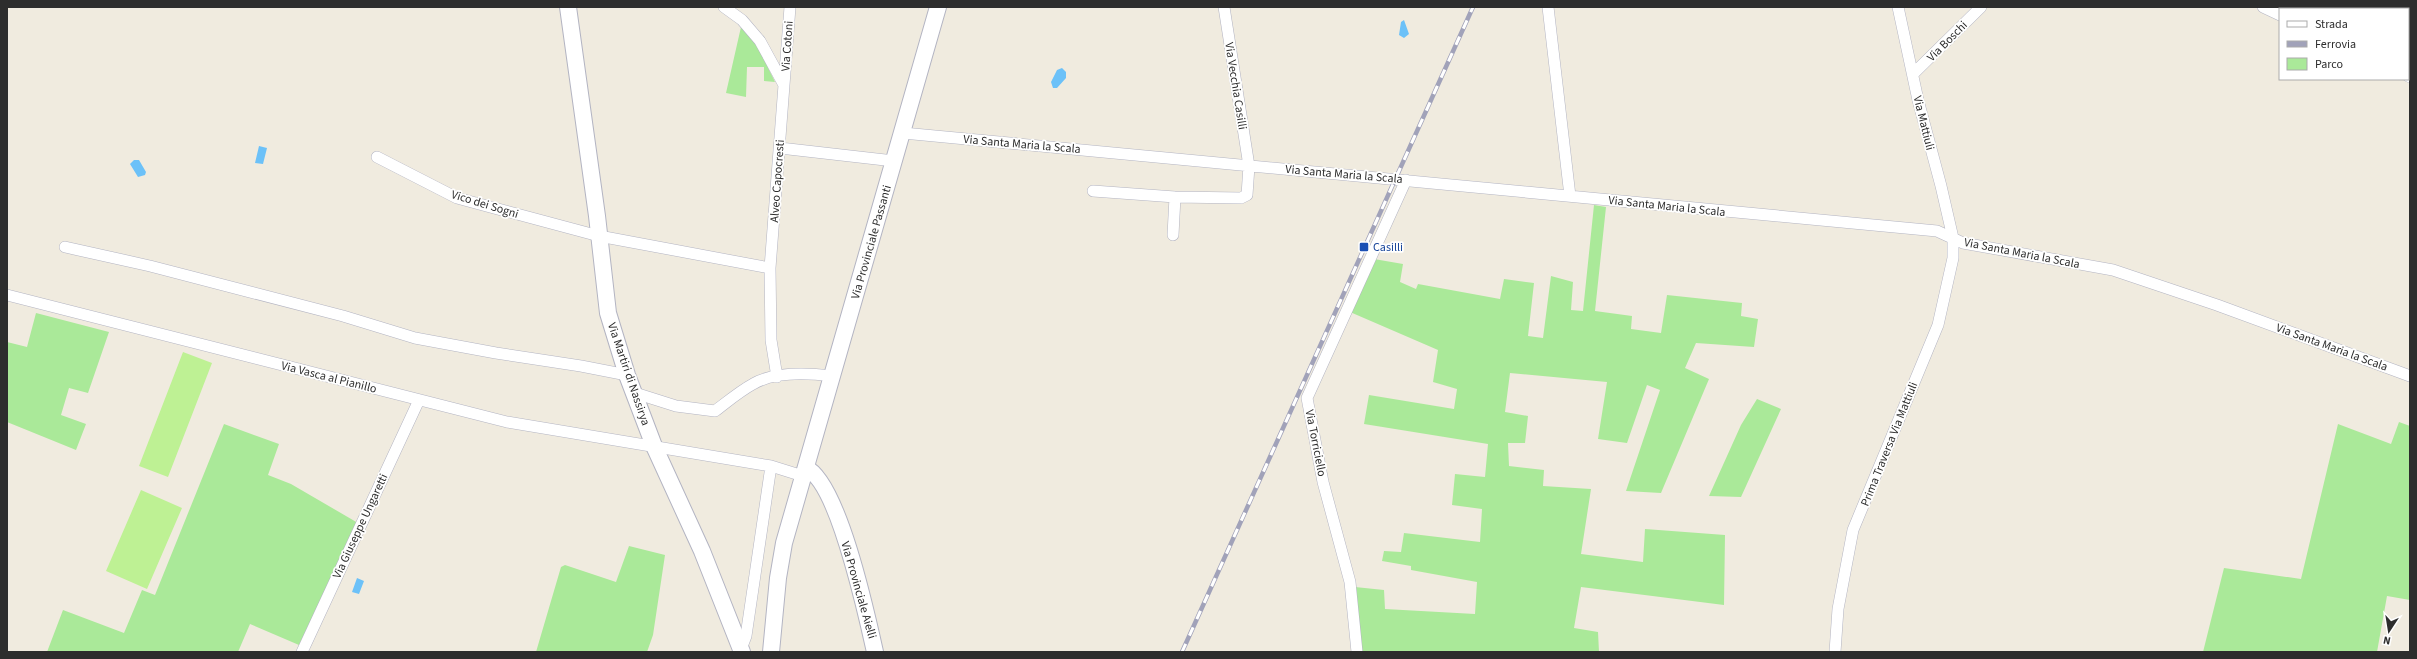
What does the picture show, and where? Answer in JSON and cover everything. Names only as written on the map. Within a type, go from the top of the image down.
[{"type":"street","name":"Via Martiri di Nassirya","points":[[568,7],[608,313],[626,376],[635,393],[654,446],[702,551],[741,650]]},
{"type":"street","points":[[724,7],[742,20],[760,40],[784,85]]},
{"type":"street","name":"Via Cotoni","points":[[784,85],[790,7]]},
{"type":"street","name":"Via Provinciale Passanti","points":[[771,652],[778,578],[784,543],[938,7]]},
{"type":"street","name":"Via Vecchia Casilli","points":[[1093,191],[1175,197],[1241,198],[1247,195],[1249,189],[1249,166],[1224,7]]},
{"type":"street","points":[[1548,7],[1570,196]]},
{"type":"street","name":"Via Mattiuli","points":[[1898,7],[1912,74],[1953,238]]},
{"type":"street","name":"Via Boschi","points":[[1912,74],[1981,7]]},
{"type":"street","points":[[2263,7],[2279,15]]},
{"type":"street","name":"Alveo Capocresti","points":[[777,377],[771,340],[770,268],[784,85]]},
{"type":"street","name":"Via Santa Maria la Scala","points":[[902,134],[1406,180],[1709,211],[1937,231],[1963,243],[2113,270],[2217,305],[2410,376]]},
{"type":"street","points":[[780,148],[894,161]]},
{"type":"street","name":"Vico dei Sogni","points":[[377,157],[457,198],[599,236],[770,268]]},
{"type":"street","name":"Via Torriciello","points":[[1357,652],[1350,582],[1323,482],[1307,398],[1406,180]]},
{"type":"street","points":[[1173,235],[1175,197]]},
{"type":"street","name":"Prima Traversa Via Mattiuli","points":[[1835,652],[1838,609],[1849,545],[1938,325],[1953,258],[1953,238]]},
{"type":"street","points":[[65,247],[150,266],[336,314],[416,338],[496,353],[581,366],[626,376]]},
{"type":"street","name":"Via Vasca al Pianillo","points":[[7,295],[507,422],[804,472]]},
{"type":"street","points":[[635,393],[676,406],[715,411],[753,384],[777,377],[812,374],[832,376]]},
{"type":"street","name":"Via Giuseppe Ungaretti","points":[[302,652],[419,400]]},
{"type":"street","points":[[741,650],[746,636],[771,466]]},
{"type":"street","name":"Via Provinciale Aielli","points":[[804,472],[813,471],[822,484],[850,552],[876,652]]},
{"type":"green space","points":[[741,27],[757,45],[775,82],[764,81],[764,67],[747,67],[746,97],[726,93]]},
{"type":"green space","points":[[1594,205],[1606,207],[1595,311],[1632,316],[1631,329],[1661,333],[1667,295],[1742,303],[1741,316],[1758,319],[1754,347],[1696,343],[1685,368],[1709,379],[1661,493],[1626,491],[1660,390],[1647,385],[1627,443],[1598,439],[1607,382],[1510,373],[1505,412],[1528,416],[1525,443],[1508,443],[1509,466],[1544,470],[1543,486],[1591,489],[1581,554],[1643,562],[1645,529],[1725,535],[1724,605],[1581,587],[1574,628],[1598,632],[1599,652],[1360,652],[1355,587],[1384,590],[1385,609],[1475,614],[1477,582],[1411,570],[1411,566],[1382,561],[1384,551],[1401,552],[1404,533],[1480,542],[1482,509],[1452,505],[1455,474],[1485,477],[1488,444],[1364,424],[1369,395],[1454,409],[1457,389],[1433,382],[1438,350],[1350,312],[1374,259],[1403,264],[1400,282],[1416,289],[1418,284],[1500,299],[1504,279],[1534,283],[1528,336],[1543,338],[1551,276],[1573,282],[1571,310],[1583,311]]},
{"type":"green space","points":[[36,313],[109,332],[88,393],[69,388],[61,415],[86,424],[76,450],[7,422],[7,342],[27,347]]},
{"type":"green space","points":[[183,352],[212,363],[168,477],[139,466]]},
{"type":"green space","points":[[1757,399],[1781,409],[1741,497],[1709,496],[1741,425]]},
{"type":"green space","points":[[2399,422],[2410,426],[2410,600],[2387,596],[2377,652],[2203,652],[2224,568],[2301,579],[2338,424],[2391,444]]},
{"type":"green space","points":[[224,424],[279,444],[268,475],[291,484],[358,523],[299,645],[250,624],[238,652],[47,652],[63,610],[124,633],[142,590],[155,595]]},
{"type":"green space","points":[[141,490],[182,508],[147,589],[106,571]]},
{"type":"green space","points":[[629,546],[665,555],[653,635],[647,652],[536,652],[561,567],[565,565],[616,582]]},
{"type":"water","points":[[1404,20],[1409,34],[1404,38],[1399,35],[1401,22]]},
{"type":"water","points":[[1062,68],[1066,72],[1066,78],[1057,88],[1053,88],[1051,82],[1057,70]]},
{"type":"water","points":[[259,146],[267,148],[263,164],[255,163]]},
{"type":"water","points":[[134,160],[139,160],[146,172],[145,175],[138,177],[130,164]]},
{"type":"water","points":[[357,578],[364,581],[359,594],[352,592]]},
{"type":"railway","points":[[1182,652],[1473,7]]},
{"type":"place","name":"Casilli","points":[[1364,247]]}]
